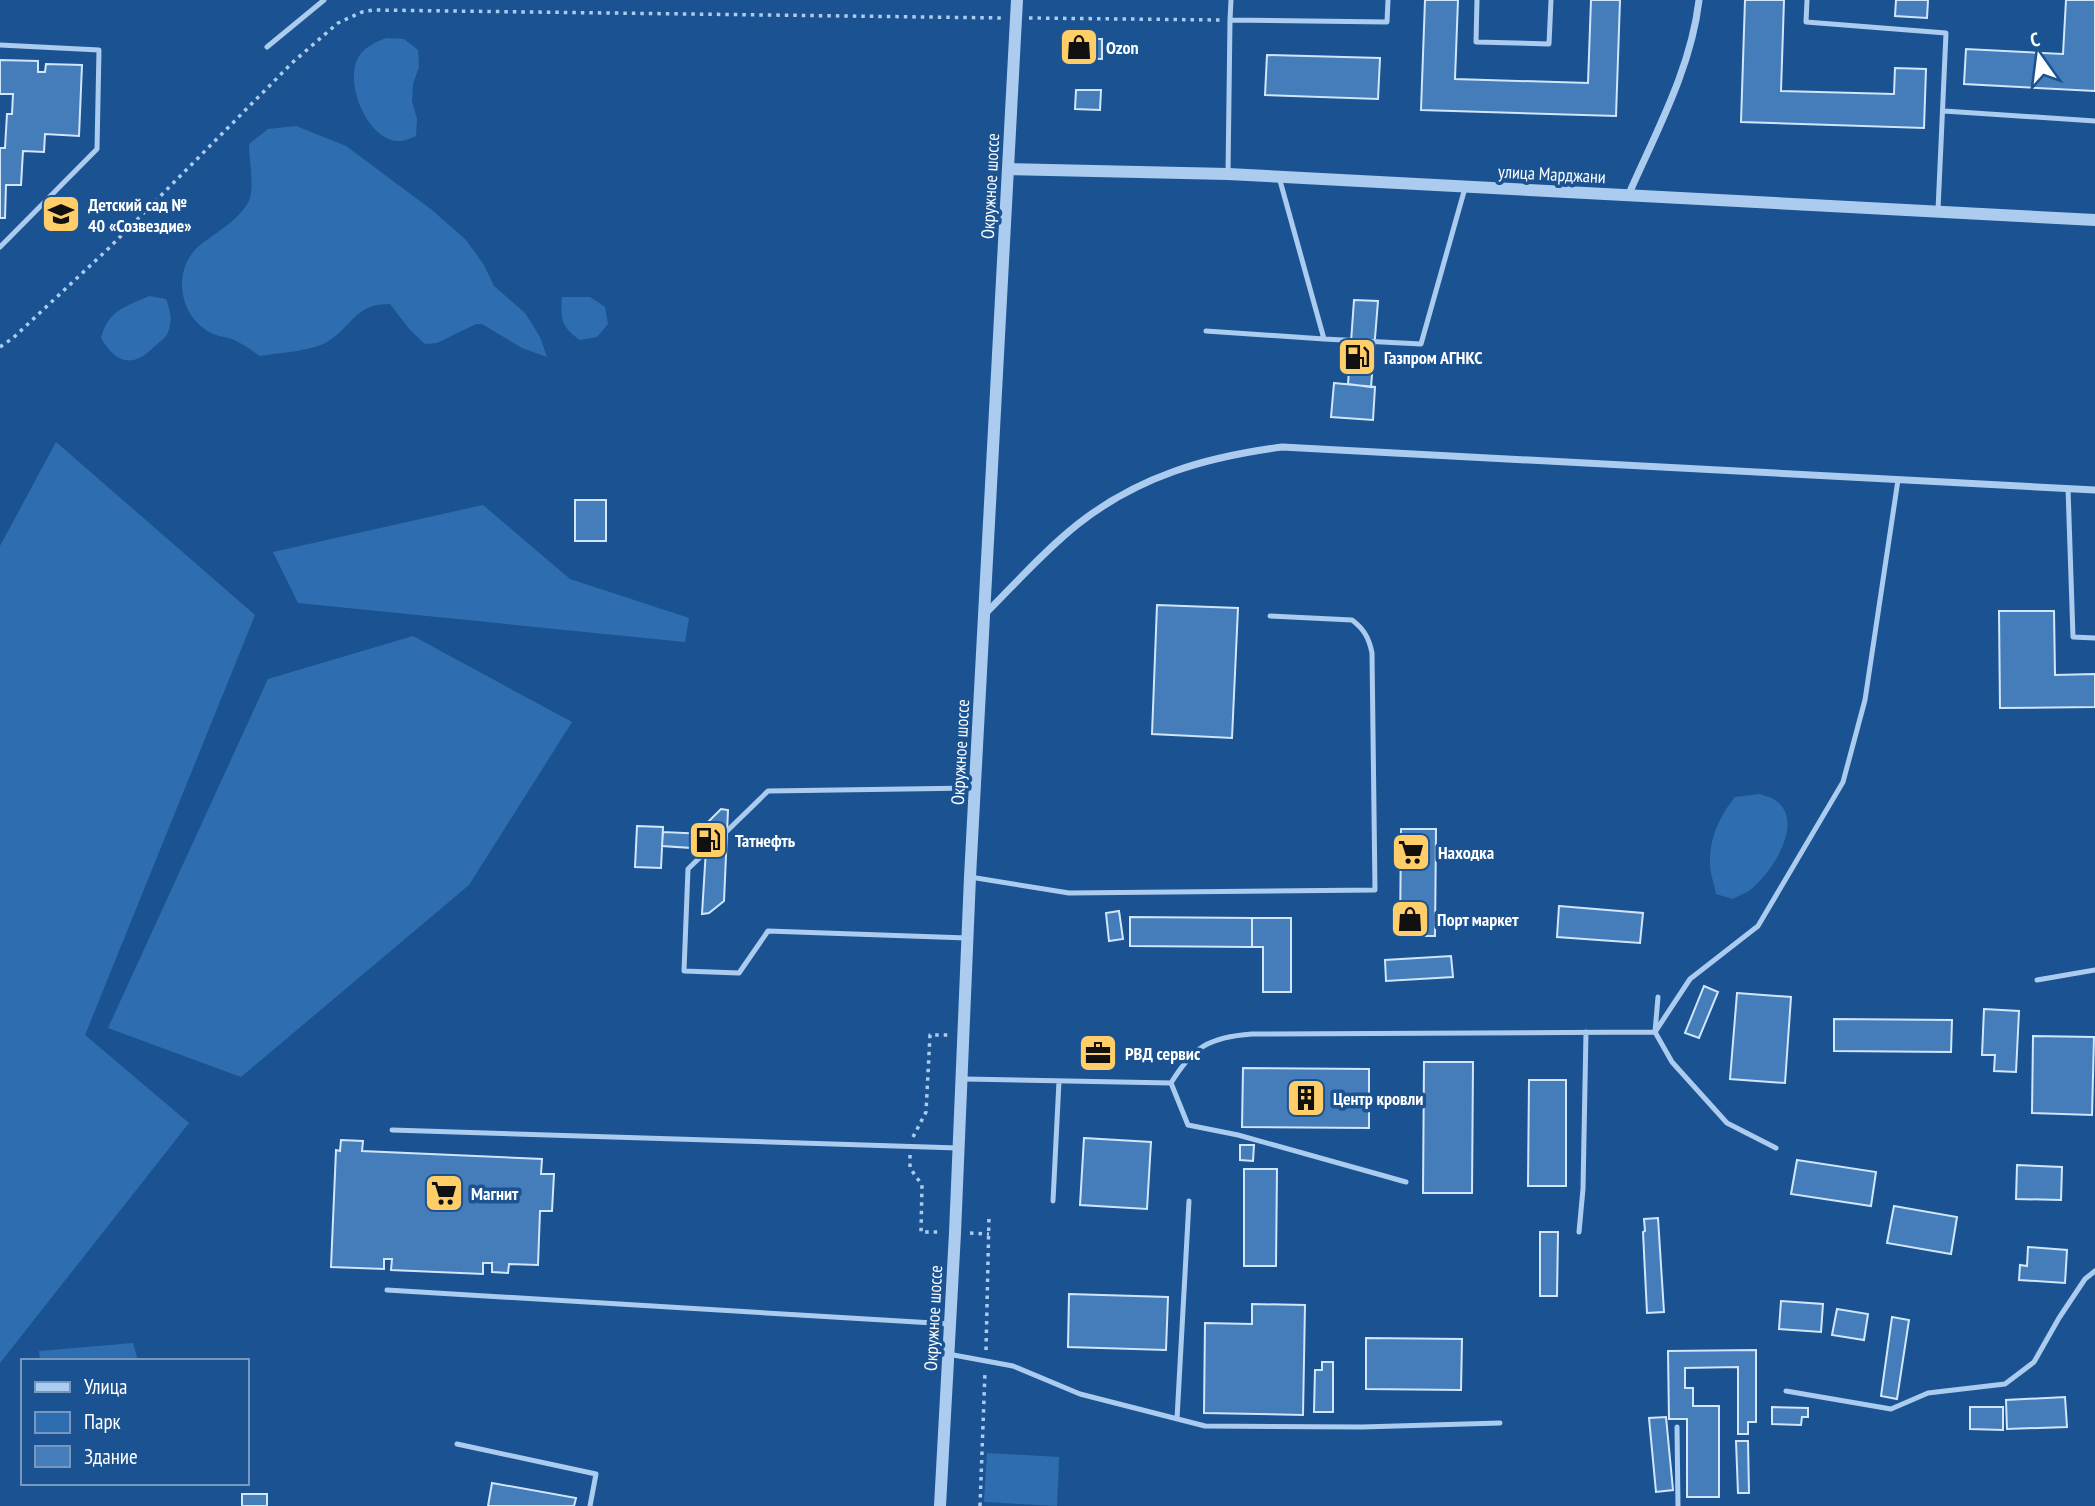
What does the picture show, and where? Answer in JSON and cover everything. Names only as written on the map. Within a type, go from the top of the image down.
[{"type":"street","name":"Окружное шоссе","points":[[940,1506],[970,877],[1017,0]]},
{"type":"street","points":[[1628,196],[1685,67],[1695,32],[1699,0]]},
{"type":"street","name":"улица Марджани","points":[[1007,169],[1228,174],[2095,220]]},
{"type":"street","points":[[984,616],[1037,561],[1089,517],[1130,490],[1179,469],[1231,454],[1282,447],[2095,490]]},
{"type":"lane","points":[[267,47],[324,0]]},
{"type":"lane","points":[[1228,174],[1231,0]]},
{"type":"lane","points":[[1230,20],[1387,22],[1388,0]]},
{"type":"lane","points":[[1477,0],[1476,42],[1549,44],[1551,0]]},
{"type":"lane","points":[[1807,0],[1806,22],[1946,33],[1938,212]]},
{"type":"lane","points":[[0,45],[99,50],[97,149],[0,247]]},
{"type":"lane","points":[[1944,111],[2095,121]]},
{"type":"lane","points":[[1279,177],[1324,339]]},
{"type":"lane","points":[[1206,331],[1420,344],[1466,187]]},
{"type":"lane","points":[[1655,1031],[1689,979],[1758,926],[1843,782],[1865,700],[1898,480]]},
{"type":"lane","points":[[2068,488],[2073,637],[2095,638]]},
{"type":"lane","points":[[970,877],[1069,893],[1375,890],[1370,642],[1365,632],[1352,620],[1270,616]]},
{"type":"lane","points":[[967,938],[768,931],[739,973],[684,971],[688,869],[768,791],[976,788]]},
{"type":"lane","points":[[2037,980],[2095,970]]},
{"type":"lane","points":[[1658,997],[1655,1031],[1672,1062],[1727,1123],[1776,1148]]},
{"type":"lane","points":[[1171,1083],[1185,1060],[1196,1050],[1230,1036],[1655,1031]]},
{"type":"lane","points":[[1579,1232],[1583,1189],[1586,1032]]},
{"type":"lane","points":[[960,1079],[1171,1083]]},
{"type":"lane","points":[[1053,1201],[1059,1081]]},
{"type":"lane","points":[[1171,1083],[1188,1125],[1238,1135],[1406,1182]]},
{"type":"lane","points":[[392,1130],[958,1148]]},
{"type":"lane","points":[[1177,1419],[1189,1201]]},
{"type":"lane","points":[[1786,1391],[1891,1409],[1928,1393],[2005,1384],[2034,1362],[2085,1279],[2095,1271]]},
{"type":"lane","points":[[387,1290],[950,1324]]},
{"type":"lane","points":[[948,1354],[1013,1366],[1080,1394],[1205,1426],[1362,1427],[1500,1423]]},
{"type":"lane","points":[[1677,1427],[1678,1506]]},
{"type":"lane","points":[[457,1444],[596,1474],[590,1506]]},
{"type":"path","points":[[0,347],[109,248],[293,62],[338,23],[362,12],[373,10],[1230,20]]},
{"type":"green space","points":[[386,38],[404,39],[418,50],[419,67],[413,84],[412,101],[417,119],[416,136],[402,141],[389,139],[370,123],[362,111],[354,84],[354,71],[359,56],[369,46]]},
{"type":"green space","points":[[296,126],[346,146],[432,210],[466,240],[484,265],[494,286],[525,313],[540,337],[547,357],[522,348],[482,324],[476,324],[437,343],[425,344],[390,304],[377,305],[360,312],[334,337],[319,346],[260,356],[236,341],[209,332],[197,322],[189,313],[182,290],[185,266],[199,246],[235,219],[250,198],[252,186],[249,144],[268,129]]},
{"type":"green space","points":[[149,296],[166,299],[170,311],[170,328],[164,338],[145,355],[138,359],[124,360],[112,353],[101,338],[104,328],[113,315]]},
{"type":"green space","points":[[562,297],[590,297],[605,307],[608,324],[597,337],[580,340],[569,331],[564,322],[561,312]]},
{"type":"green space","points":[[56,442],[255,615],[85,1035],[189,1123],[0,1363],[0,546]]},
{"type":"green space","points":[[483,505],[570,579],[689,618],[685,642],[298,603],[273,552]]},
{"type":"green space","points":[[413,636],[572,722],[469,885],[241,1077],[108,1028],[268,679]]},
{"type":"green space","points":[[1760,794],[1775,800],[1784,809],[1787,821],[1782,848],[1766,874],[1747,892],[1733,899],[1716,894],[1710,851],[1717,826],[1735,797]]},
{"type":"green space","points":[[133,1343],[137,1359],[40,1359],[39,1351]]},
{"type":"green space","points":[[987,1453],[1059,1457],[1057,1506],[984,1502]]},
{"type":"building","points":[[1425,0],[1458,0],[1455,79],[1588,83],[1591,0],[1620,0],[1616,116],[1421,110]]},
{"type":"building","points":[[1745,0],[1784,0],[1781,91],[1894,94],[1895,68],[1926,69],[1924,128],[1741,122]]},
{"type":"building","points":[[1896,0],[1928,0],[1927,18],[1895,16]]},
{"type":"building","points":[[2066,0],[2095,0],[2095,91],[1964,84],[1966,49],[2063,54]]},
{"type":"building","points":[[1078,39],[1102,39],[1102,59],[1078,58]]},
{"type":"building","points":[[1267,55],[1380,58],[1378,99],[1265,95]]},
{"type":"building","points":[[0,60],[38,61],[38,72],[45,72],[46,64],[82,65],[79,136],[45,134],[44,152],[23,151],[21,185],[6,185],[5,218],[0,218],[0,148],[5,148],[7,114],[12,114],[13,94],[0,94]]},
{"type":"building","points":[[1076,90],[1101,90],[1100,110],[1075,109]]},
{"type":"building","points":[[1354,300],[1378,301],[1371,387],[1348,384]]},
{"type":"building","points":[[1334,383],[1375,387],[1373,420],[1331,417]]},
{"type":"building","points":[[575,500],[606,500],[606,541],[575,541]]},
{"type":"building","points":[[1157,605],[1238,608],[1232,738],[1152,734]]},
{"type":"building","points":[[1999,611],[2054,611],[2055,675],[2095,674],[2095,707],[2000,708]]},
{"type":"building","points":[[721,809],[728,810],[724,901],[709,913],[702,914],[706,849],[662,846],[663,832],[706,834],[706,824]]},
{"type":"building","points":[[637,826],[663,827],[661,868],[635,867]]},
{"type":"building","points":[[1401,829],[1436,829],[1435,936],[1400,936]]},
{"type":"building","points":[[1559,906],[1643,913],[1640,943],[1557,937]]},
{"type":"building","points":[[1119,911],[1123,939],[1109,941],[1106,913]]},
{"type":"building","points":[[1130,917],[1252,918],[1252,947],[1130,946]]},
{"type":"building","points":[[1252,918],[1291,918],[1291,992],[1263,992],[1263,947],[1252,947]]},
{"type":"building","points":[[1451,956],[1453,977],[1386,981],[1385,960]]},
{"type":"building","points":[[1704,986],[1718,992],[1699,1038],[1685,1033]]},
{"type":"building","points":[[1737,993],[1791,997],[1785,1083],[1730,1079]]},
{"type":"building","points":[[1984,1009],[2019,1011],[2016,1072],[1994,1071],[1995,1055],[1982,1055]]},
{"type":"building","points":[[1834,1019],[1952,1020],[1951,1052],[1834,1051]]},
{"type":"building","points":[[2033,1036],[2094,1037],[2092,1115],[2032,1113]]},
{"type":"building","points":[[1086,1047],[1111,1047],[1111,1064],[1086,1065]]},
{"type":"building","points":[[1424,1062],[1473,1062],[1472,1193],[1423,1193]]},
{"type":"building","name":"Центр кровли","points":[[1243,1068],[1369,1069],[1369,1128],[1242,1127]]},
{"type":"building","points":[[1529,1080],[1566,1080],[1566,1186],[1528,1186]]},
{"type":"building","points":[[1084,1138],[1151,1142],[1147,1209],[1080,1205]]},
{"type":"building","name":"Магнит","points":[[341,1140],[363,1141],[362,1151],[542,1159],[541,1174],[554,1174],[552,1211],[540,1211],[538,1265],[509,1264],[508,1273],[492,1272],[492,1263],[483,1263],[483,1274],[391,1270],[392,1259],[384,1259],[384,1269],[331,1267],[336,1150],[340,1151]]},
{"type":"building","points":[[1240,1145],[1254,1145],[1253,1161],[1240,1160]]},
{"type":"building","points":[[1797,1160],[1876,1172],[1871,1206],[1791,1194]]},
{"type":"building","points":[[2017,1165],[2062,1167],[2061,1200],[2016,1199]]},
{"type":"building","points":[[1244,1169],[1277,1169],[1276,1266],[1244,1266]]},
{"type":"building","points":[[1894,1206],[1957,1217],[1951,1254],[1887,1243]]},
{"type":"building","points":[[1658,1218],[1664,1312],[1647,1313],[1644,1219]]},
{"type":"building","points":[[1540,1232],[1558,1232],[1557,1296],[1540,1296]]},
{"type":"building","points":[[2028,1247],[2067,1250],[2065,1283],[2019,1280],[2020,1265],[2027,1266]]},
{"type":"building","points":[[1069,1294],[1168,1297],[1166,1350],[1068,1347]]},
{"type":"building","points":[[1781,1301],[1823,1304],[1821,1332],[1779,1329]]},
{"type":"building","points":[[1252,1304],[1305,1305],[1303,1415],[1204,1413],[1205,1323],[1252,1324]]},
{"type":"building","points":[[1837,1309],[1868,1314],[1864,1340],[1832,1335]]},
{"type":"building","points":[[1892,1317],[1909,1320],[1897,1399],[1881,1396]]},
{"type":"building","points":[[1366,1338],[1462,1339],[1461,1390],[1366,1389]]},
{"type":"building","points":[[1756,1350],[1756,1422],[1748,1422],[1748,1434],[1738,1434],[1738,1367],[1685,1368],[1685,1388],[1693,1388],[1693,1406],[1719,1406],[1719,1497],[1687,1497],[1687,1419],[1669,1419],[1668,1351]]},
{"type":"building","points":[[1322,1362],[1333,1362],[1333,1412],[1314,1412],[1315,1370],[1322,1370]]},
{"type":"building","points":[[2065,1397],[2067,1427],[2007,1429],[2006,1400]]},
{"type":"building","points":[[1772,1407],[1808,1408],[1808,1417],[1802,1417],[1801,1425],[1772,1424]]},
{"type":"building","points":[[1970,1407],[2003,1407],[2003,1430],[1970,1429]]},
{"type":"building","points":[[1666,1417],[1673,1490],[1656,1492],[1649,1418]]},
{"type":"building","points":[[1736,1441],[1748,1441],[1749,1493],[1738,1493]]},
{"type":"building","points":[[492,1483],[576,1498],[574,1506],[488,1506]]},
{"type":"building","points":[[242,1494],[267,1494],[267,1506],[242,1506]]},
{"type":"place","name":"Ozon","points":[[1079,47]]},
{"type":"place","name":"Детский сад № 40 «Созвездие»","points":[[61,214]]},
{"type":"place","name":"Газпром АГНКС","points":[[1357,357]]},
{"type":"place","name":"Татнефть","points":[[708,840]]},
{"type":"place","name":"Находка","points":[[1411,852]]},
{"type":"place","name":"Порт маркет","points":[[1410,919]]},
{"type":"place","name":"РВД сервис","points":[[1098,1053]]},
{"type":"place","name":"Центр кровли","points":[[1306,1098]]},
{"type":"place","name":"Магнит","points":[[444,1193]]}]
